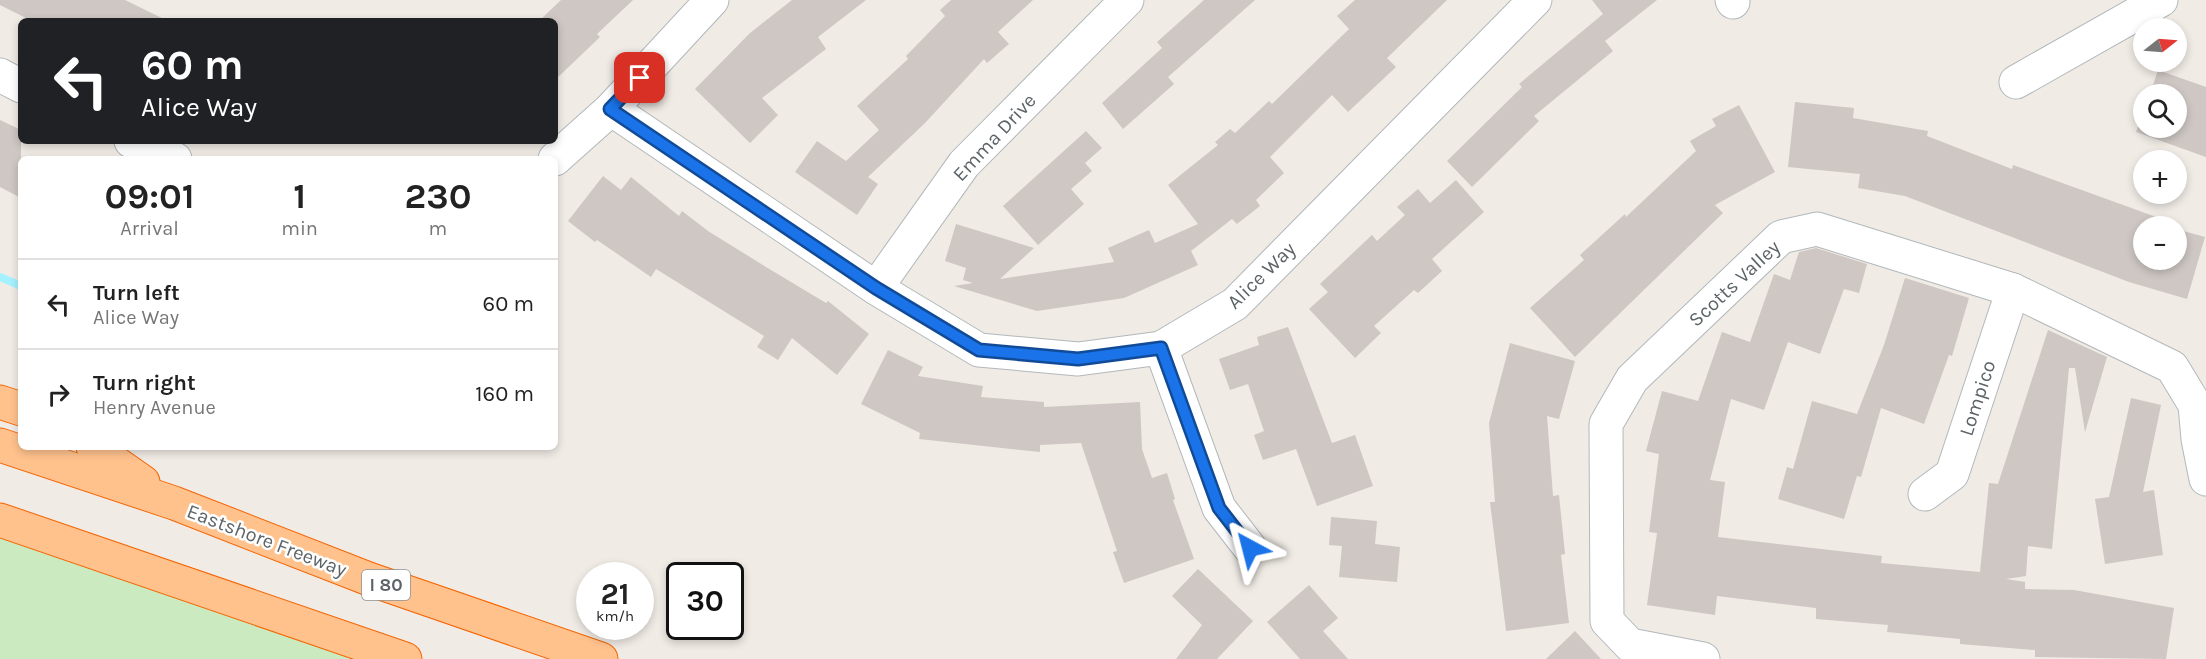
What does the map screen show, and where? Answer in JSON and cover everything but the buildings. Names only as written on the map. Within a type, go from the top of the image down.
[{"type":"highway","points":[[0,402],[18,408]]},
{"type":"highway","name":"Eastshore Freeway","points":[[0,445],[174,503],[369,579],[601,659]]},
{"type":"highway","points":[[97,450],[174,503]]},
{"type":"highway","points":[[0,520],[405,659]]},
{"type":"street","points":[[558,156],[610,109],[712,0]]},
{"type":"street","name":"Emma Drive","points":[[876,288],[964,164],[1127,0]]},
{"type":"street","name":"Alice Way","points":[[610,109],[876,288],[979,350],[1078,359],[1161,348],[1235,304],[1534,0]]},
{"type":"street","points":[[2016,82],[2161,0]]},
{"type":"street","points":[[0,75],[18,84]]},
{"type":"street","points":[[137,144],[165,156]]},
{"type":"street","name":"Scotts Valley","points":[[1703,659],[1630,645],[1608,621],[1606,424],[1632,379],[1781,237],[1817,229],[2013,290],[2172,367],[2201,404],[2206,479]]},
{"type":"street","name":"Lompico","points":[[1925,494],[1952,474],[2013,290]]},
{"type":"street","points":[[1161,348],[1219,508],[1250,548]]},
{"type":"green space","points":[[0,520],[405,659],[0,659]]},
{"type":"waterway","points":[[0,277],[18,285]]},
{"type":"route","points":[[640,78],[610,109],[876,288],[979,350],[1078,359],[1161,348],[1219,508],[1250,548]]}]
